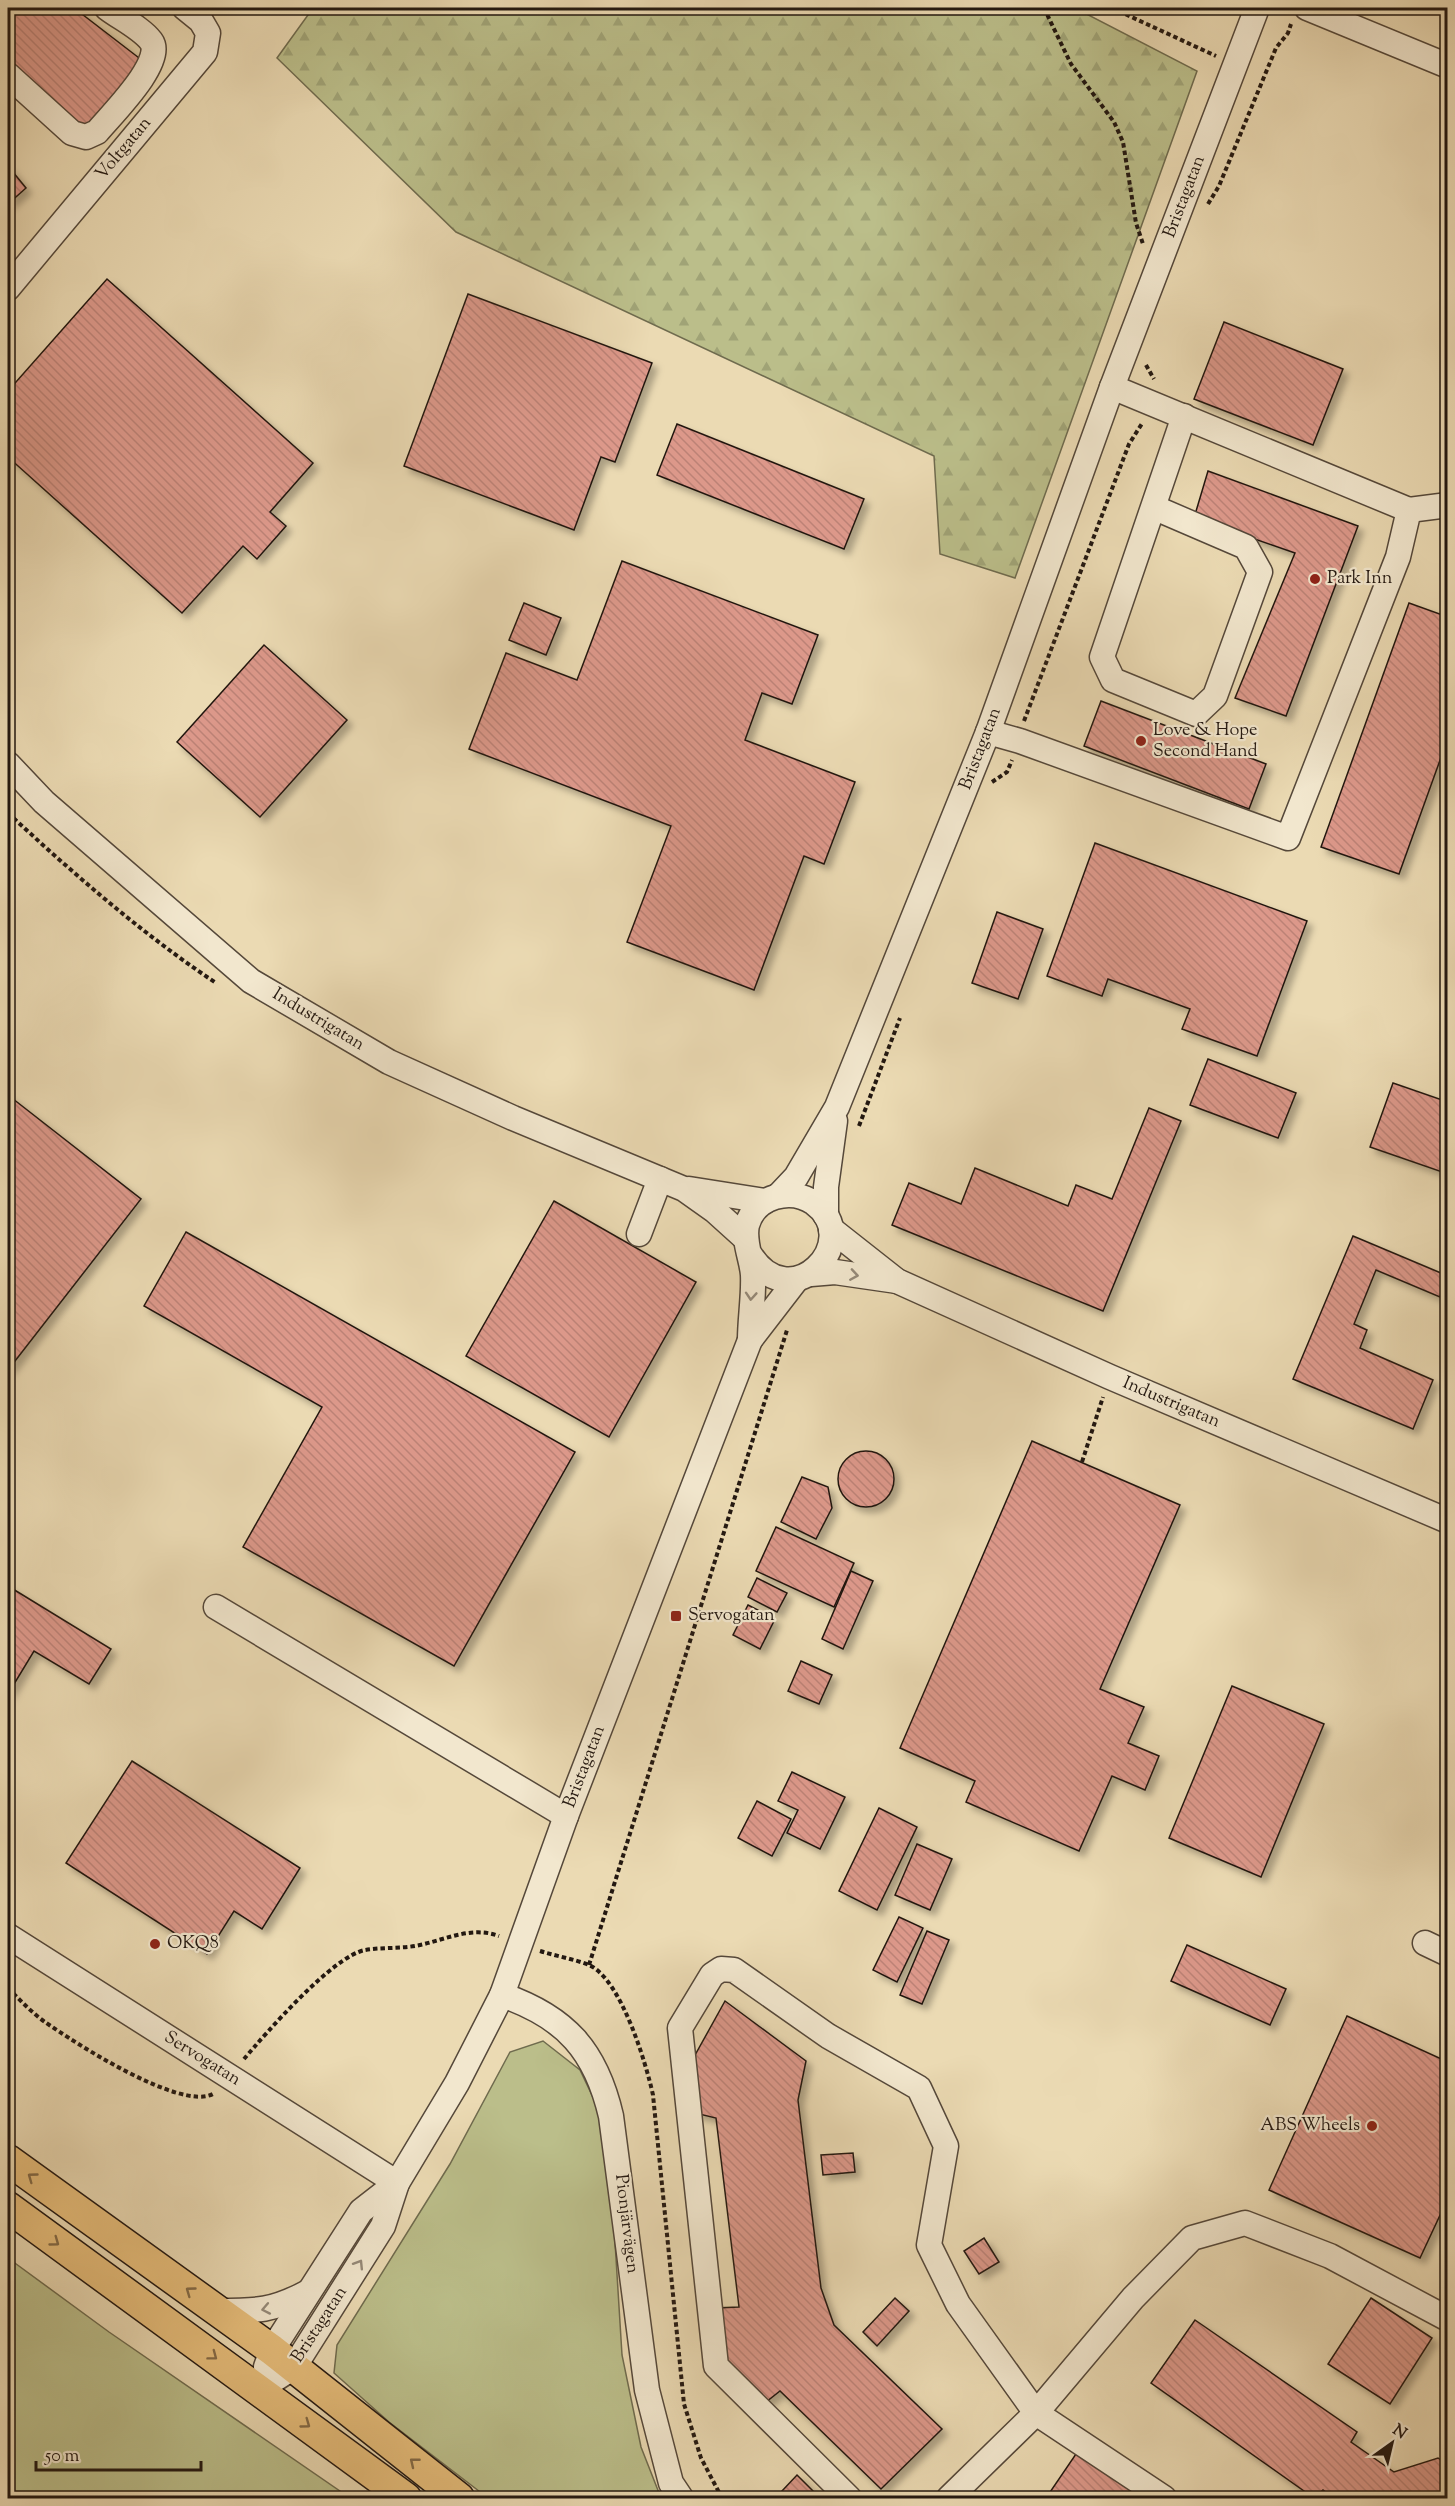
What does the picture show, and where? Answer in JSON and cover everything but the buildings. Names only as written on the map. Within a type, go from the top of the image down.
[{"type":"main road","points":[[8,2160],[283,2359],[459,2499]]},
{"type":"main road","points":[[8,2207],[406,2499]]},
{"type":"street","points":[[8,75],[72,133],[86,137],[97,132],[151,66],[156,53],[151,41],[107,8]]},
{"type":"street","name":"Voltgatan","points":[[8,288],[205,52],[208,33],[201,21],[185,8]]},
{"type":"street","name":"Bristagatan","points":[[258,2390],[383,2226],[397,2182],[456,2083],[502,1995],[566,1816],[750,1340],[753,1276],[747,1246],[751,1218],[805,1164],[837,1107],[988,732],[1112,387],[1257,8]]},
{"type":"street","points":[[1300,11],[1448,66]]},
{"type":"street","points":[[1112,387],[1409,510],[1448,506]]},
{"type":"street","points":[[1153,507],[1246,547],[1260,572],[1215,696],[1196,714],[1113,680],[1102,657],[1153,507],[1184,416]]},
{"type":"street","points":[[988,732],[1020,741],[1288,838],[1398,557],[1409,510]]},
{"type":"street","name":"Industrigatan","points":[[8,764],[44,802],[252,981],[389,1062],[513,1118],[684,1189],[716,1211],[747,1246]]},
{"type":"street","name":"Bristagatan","points":[[750,1340],[804,1276],[828,1254],[827,1172],[837,1107]]},
{"type":"street","points":[[639,1234],[660,1179]]},
{"type":"street","name":"Industrigatan","points":[[684,1189],[772,1198]]},
{"type":"street","points":[[772,1198],[794,1194],[808,1198],[828,1222]]},
{"type":"street","name":"Industrigatan","points":[[828,1222],[897,1281]]},
{"type":"street","points":[[747,1246],[757,1266],[768,1275],[782,1280],[804,1276]]},
{"type":"street","name":"Industrigatan","points":[[804,1276],[835,1272],[897,1281],[1110,1377],[1448,1521]]},
{"type":"street","points":[[216,1607],[566,1816]]},
{"type":"street","name":"Servogatan","points":[[8,1936],[397,2182]]},
{"type":"street","points":[[1425,1943],[1448,1954]]},
{"type":"street","points":[[849,2499],[716,2366],[680,2028],[712,1975],[721,1969],[734,1970],[828,2036],[920,2088],[946,2146],[929,2245],[958,2304],[1036,2413],[1164,2499]]},
{"type":"street","name":"Pionjärvägen","points":[[502,1995],[535,2007],[566,2029],[593,2063],[604,2087],[611,2116],[647,2390],[671,2483],[681,2499]]},
{"type":"street","name":"Bristagatan","points":[[283,2359],[310,2290],[361,2211],[397,2182]]},
{"type":"street","points":[[949,2499],[1036,2413],[1133,2298],[1192,2238],[1245,2223],[1329,2256],[1448,2319]]},
{"type":"street","points":[[218,2311],[267,2309],[284,2305],[310,2290]]},
{"type":"path","points":[[1044,8],[1071,64],[1114,122],[1123,141],[1136,222],[1144,248]]},
{"type":"path","points":[[1112,8],[1217,56]]},
{"type":"path","points":[[1203,215],[1219,186],[1276,48],[1288,33],[1300,11]]},
{"type":"path","points":[[988,789],[992,782],[1007,772],[1020,741],[1026,713],[1129,444],[1143,423],[1151,402],[1156,382],[1146,369],[1146,360]]},
{"type":"path","points":[[858,1129],[900,1017]]},
{"type":"path","points":[[589,1965],[788,1328]]},
{"type":"path","points":[[1082,1462],[1110,1377]]},
{"type":"path","points":[[8,1988],[45,2022],[105,2059],[178,2095],[193,2098],[207,2097],[215,2093],[271,2026],[346,1959],[364,1950],[403,1948],[481,1930],[566,1960],[589,1965],[610,1984],[647,2065],[653,2096],[684,2404],[701,2458],[722,2499]]},
{"type":"green space","points":[[313,8],[1075,8],[1197,71],[1015,578],[940,554],[934,456],[456,232],[277,58]]},
{"type":"green space","points":[[543,2041],[580,2070],[608,2129],[622,2355],[641,2447],[661,2498],[488,2498],[389,2422],[334,2373],[337,2345],[450,2164],[510,2052]]},
{"type":"green space","points":[[8,2258],[109,2332],[350,2498],[8,2498]]},
{"type":"place","name":"Park Inn","points":[[1315,579]]},
{"type":"place","name":"Love & Hope Second Hand","points":[[1141,741]]},
{"type":"place","name":"Servogatan","points":[[676,1616]]},
{"type":"place","name":"OKQ8","points":[[155,1944]]},
{"type":"place","name":"ABS Wheels","points":[[1372,2126]]}]
